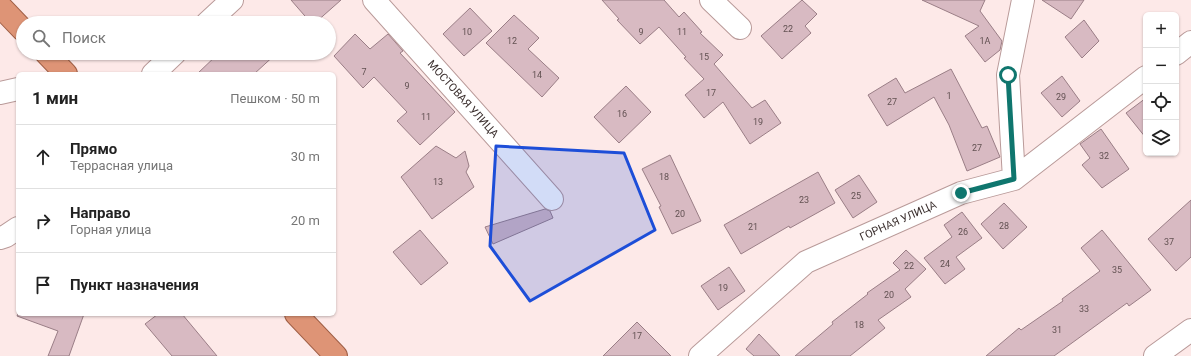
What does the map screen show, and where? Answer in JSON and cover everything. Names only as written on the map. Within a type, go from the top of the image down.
[{"type":"highway","points":[[0,6],[16,23]]},
{"type":"highway","points":[[53,60],[64,72]]},
{"type":"highway","points":[[298,316],[336,356]]},
{"type":"street","points":[[215,16],[232,0]]},
{"type":"street","name":"МОСТОВАЯ УЛИЦА","points":[[374,0],[552,199]]},
{"type":"street","points":[[711,0],[740,28]]},
{"type":"street","points":[[1014,179],[1008,75],[1023,0]]},
{"type":"street","points":[[1179,52],[1191,42]]},
{"type":"street","points":[[155,72],[168,60]]},
{"type":"street","name":"ГОРНАЯ УЛИЦА","points":[[700,356],[806,262],[961,193],[1014,179],[1143,79]]},
{"type":"street","points":[[0,93],[16,89]]},
{"type":"street","points":[[0,238],[16,229]]},
{"type":"street","points":[[1155,356],[1191,330]]},
{"type":"highlighted area","points":[[496,146],[624,153],[655,230],[530,301],[490,246]]},
{"type":"building","points":[[291,0],[341,0],[323,16],[305,16]]},
{"type":"building","points":[[602,0],[664,0],[679,17],[684,12],[702,32],[700,33],[723,55],[714,64],[752,108],[765,100],[781,123],[750,144],[723,102],[704,118],[685,95],[704,79],[684,58],[686,57],[659,27],[640,44],[617,20],[619,19]]},
{"type":"building","points":[[802,0],[817,14],[805,26],[811,33],[782,59],[761,36]]},
{"type":"building","points":[[922,0],[985,0],[980,11],[1002,41],[1000,50],[985,62],[965,36],[979,26]]},
{"type":"building","points":[[1042,0],[1084,0],[1071,19]]},
{"type":"building","points":[[470,8],[492,31],[464,56],[443,34]]},
{"type":"building","points":[[514,15],[539,38],[528,49],[559,78],[542,97],[486,43]]},
{"type":"building","points":[[1084,20],[1099,41],[1082,58],[1065,37]]},
{"type":"building","points":[[355,34],[370,49],[388,34],[403,51],[400,53],[455,112],[420,145],[397,121],[407,112],[374,77],[363,88],[336,58],[336,54]]},
{"type":"building","points":[[212,60],[269,60],[256,72],[199,72]]},
{"type":"building","points":[[951,69],[982,128],[987,126],[1000,157],[967,171],[949,125],[934,97],[887,126],[868,95],[896,78],[905,93]]},
{"type":"building","points":[[1062,76],[1080,101],[1062,117],[1041,93]]},
{"type":"building","points":[[626,86],[651,112],[619,143],[594,117]]},
{"type":"building","points":[[1143,100],[1143,134],[1126,113]]},
{"type":"building","points":[[1101,129],[1129,169],[1102,188],[1082,165],[1090,158],[1080,144]]},
{"type":"building","points":[[436,146],[456,158],[465,151],[469,166],[466,172],[474,187],[432,219],[401,177]]},
{"type":"building","points":[[670,155],[701,221],[672,234],[659,207],[661,206],[642,169]]},
{"type":"building","points":[[818,172],[835,203],[790,228],[789,226],[741,254],[724,225]]},
{"type":"building","points":[[859,175],[877,202],[853,218],[835,190]]},
{"type":"building","points":[[1191,200],[1191,257],[1176,271],[1148,239]]},
{"type":"building","points":[[1004,203],[1027,227],[1003,249],[981,224]]},
{"type":"building","points":[[545,209],[550,211],[553,218],[493,244],[485,227]]},
{"type":"building","points":[[962,212],[982,238],[956,257],[965,269],[945,284],[924,258],[952,237],[944,225]]},
{"type":"building","points":[[420,230],[448,263],[421,285],[393,252]]},
{"type":"building","points":[[1102,230],[1151,290],[1129,306],[1127,303],[1054,356],[986,356],[1019,328],[1021,330],[1063,301],[1062,299],[1100,271],[1081,248]]},
{"type":"building","points":[[906,250],[926,269],[905,289],[911,297],[878,320],[885,328],[850,356],[795,356],[833,324],[832,322],[868,294],[867,293],[900,270],[893,263]]},
{"type":"building","points":[[729,267],[745,291],[718,310],[701,286]]},
{"type":"building","points":[[17,316],[83,316],[69,356],[48,356],[58,331]]},
{"type":"building","points":[[155,316],[184,316],[217,356],[172,356],[145,324]]},
{"type":"building","points":[[637,322],[671,356],[603,356]]},
{"type":"building","points":[[759,334],[780,356],[754,356],[746,349]]},
{"type":"route","points":[[961,193],[1014,179],[1008,75]]}]
